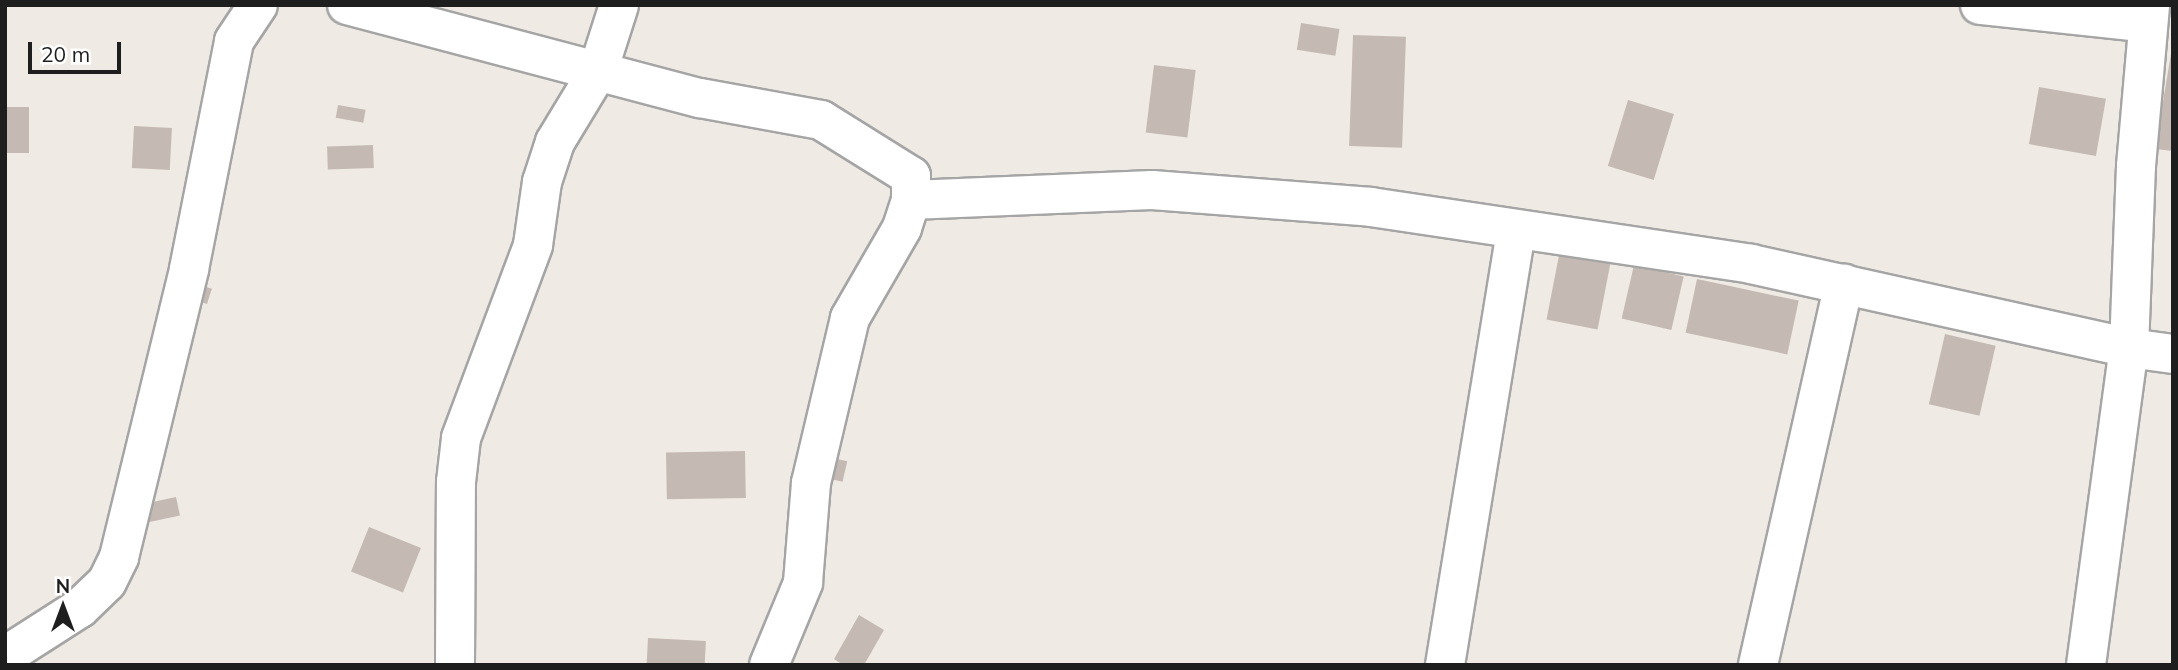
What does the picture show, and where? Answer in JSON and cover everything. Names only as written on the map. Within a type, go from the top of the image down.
[{"type":"street","points":[[5,656],[80,608],[107,582],[119,557],[186,283],[234,41],[258,5]]},
{"type":"street","points":[[347,5],[700,98],[821,121],[911,176],[911,200],[902,228],[850,318],[811,482],[803,583],[769,665]]},
{"type":"street","points":[[455,665],[456,482],[461,438],[533,246],[542,182],[555,142],[598,71],[619,5]]},
{"type":"street","points":[[1980,5],[2149,14],[2136,166],[2129,348],[2085,665]]},
{"type":"street","points":[[911,200],[1153,190],[1371,207],[1516,232],[1751,264],[2129,348],[2173,354]]},
{"type":"street","points":[[1445,665],[1516,232]]},
{"type":"street","points":[[1758,665],[1844,284]]},
{"type":"building","points":[[1301,23],[1340,29],[1335,56],[1297,50]]},
{"type":"building","points":[[1353,35],[1406,37],[1402,148],[1349,146]]},
{"type":"building","points":[[2173,42],[2173,151],[2155,149]]},
{"type":"building","points":[[1154,65],[1196,70],[1187,138],[1146,132]]},
{"type":"building","points":[[2039,87],[2106,99],[2096,156],[2029,144]]},
{"type":"building","points":[[1628,100],[1674,114],[1654,180],[1608,166]]},
{"type":"building","points":[[338,105],[366,110],[363,123],[336,118]]},
{"type":"building","points":[[5,107],[29,107],[29,153],[5,153]]},
{"type":"building","points":[[134,126],[172,128],[170,170],[132,168]]},
{"type":"building","points":[[373,145],[374,168],[328,170],[327,147]]},
{"type":"building","points":[[1561,245],[1612,255],[1598,330],[1546,320]]},
{"type":"building","points":[[1634,265],[1684,276],[1671,330],[1622,319]]},
{"type":"building","points":[[1697,279],[1799,301],[1787,354],[1686,333]]},
{"type":"building","points":[[191,282],[212,289],[207,304],[186,297]]},
{"type":"building","points":[[1945,334],[1996,346],[1979,416],[1929,404]]},
{"type":"building","points":[[745,451],[746,498],[667,499],[666,452]]},
{"type":"building","points":[[820,455],[847,461],[843,482],[815,475]]},
{"type":"building","points":[[176,497],[180,516],[150,522],[146,503]]},
{"type":"building","points":[[369,527],[421,548],[403,592],[351,572]]},
{"type":"building","points":[[859,615],[884,630],[864,665],[843,665],[834,659]]},
{"type":"building","points":[[648,638],[706,641],[705,665],[647,665]]}]
